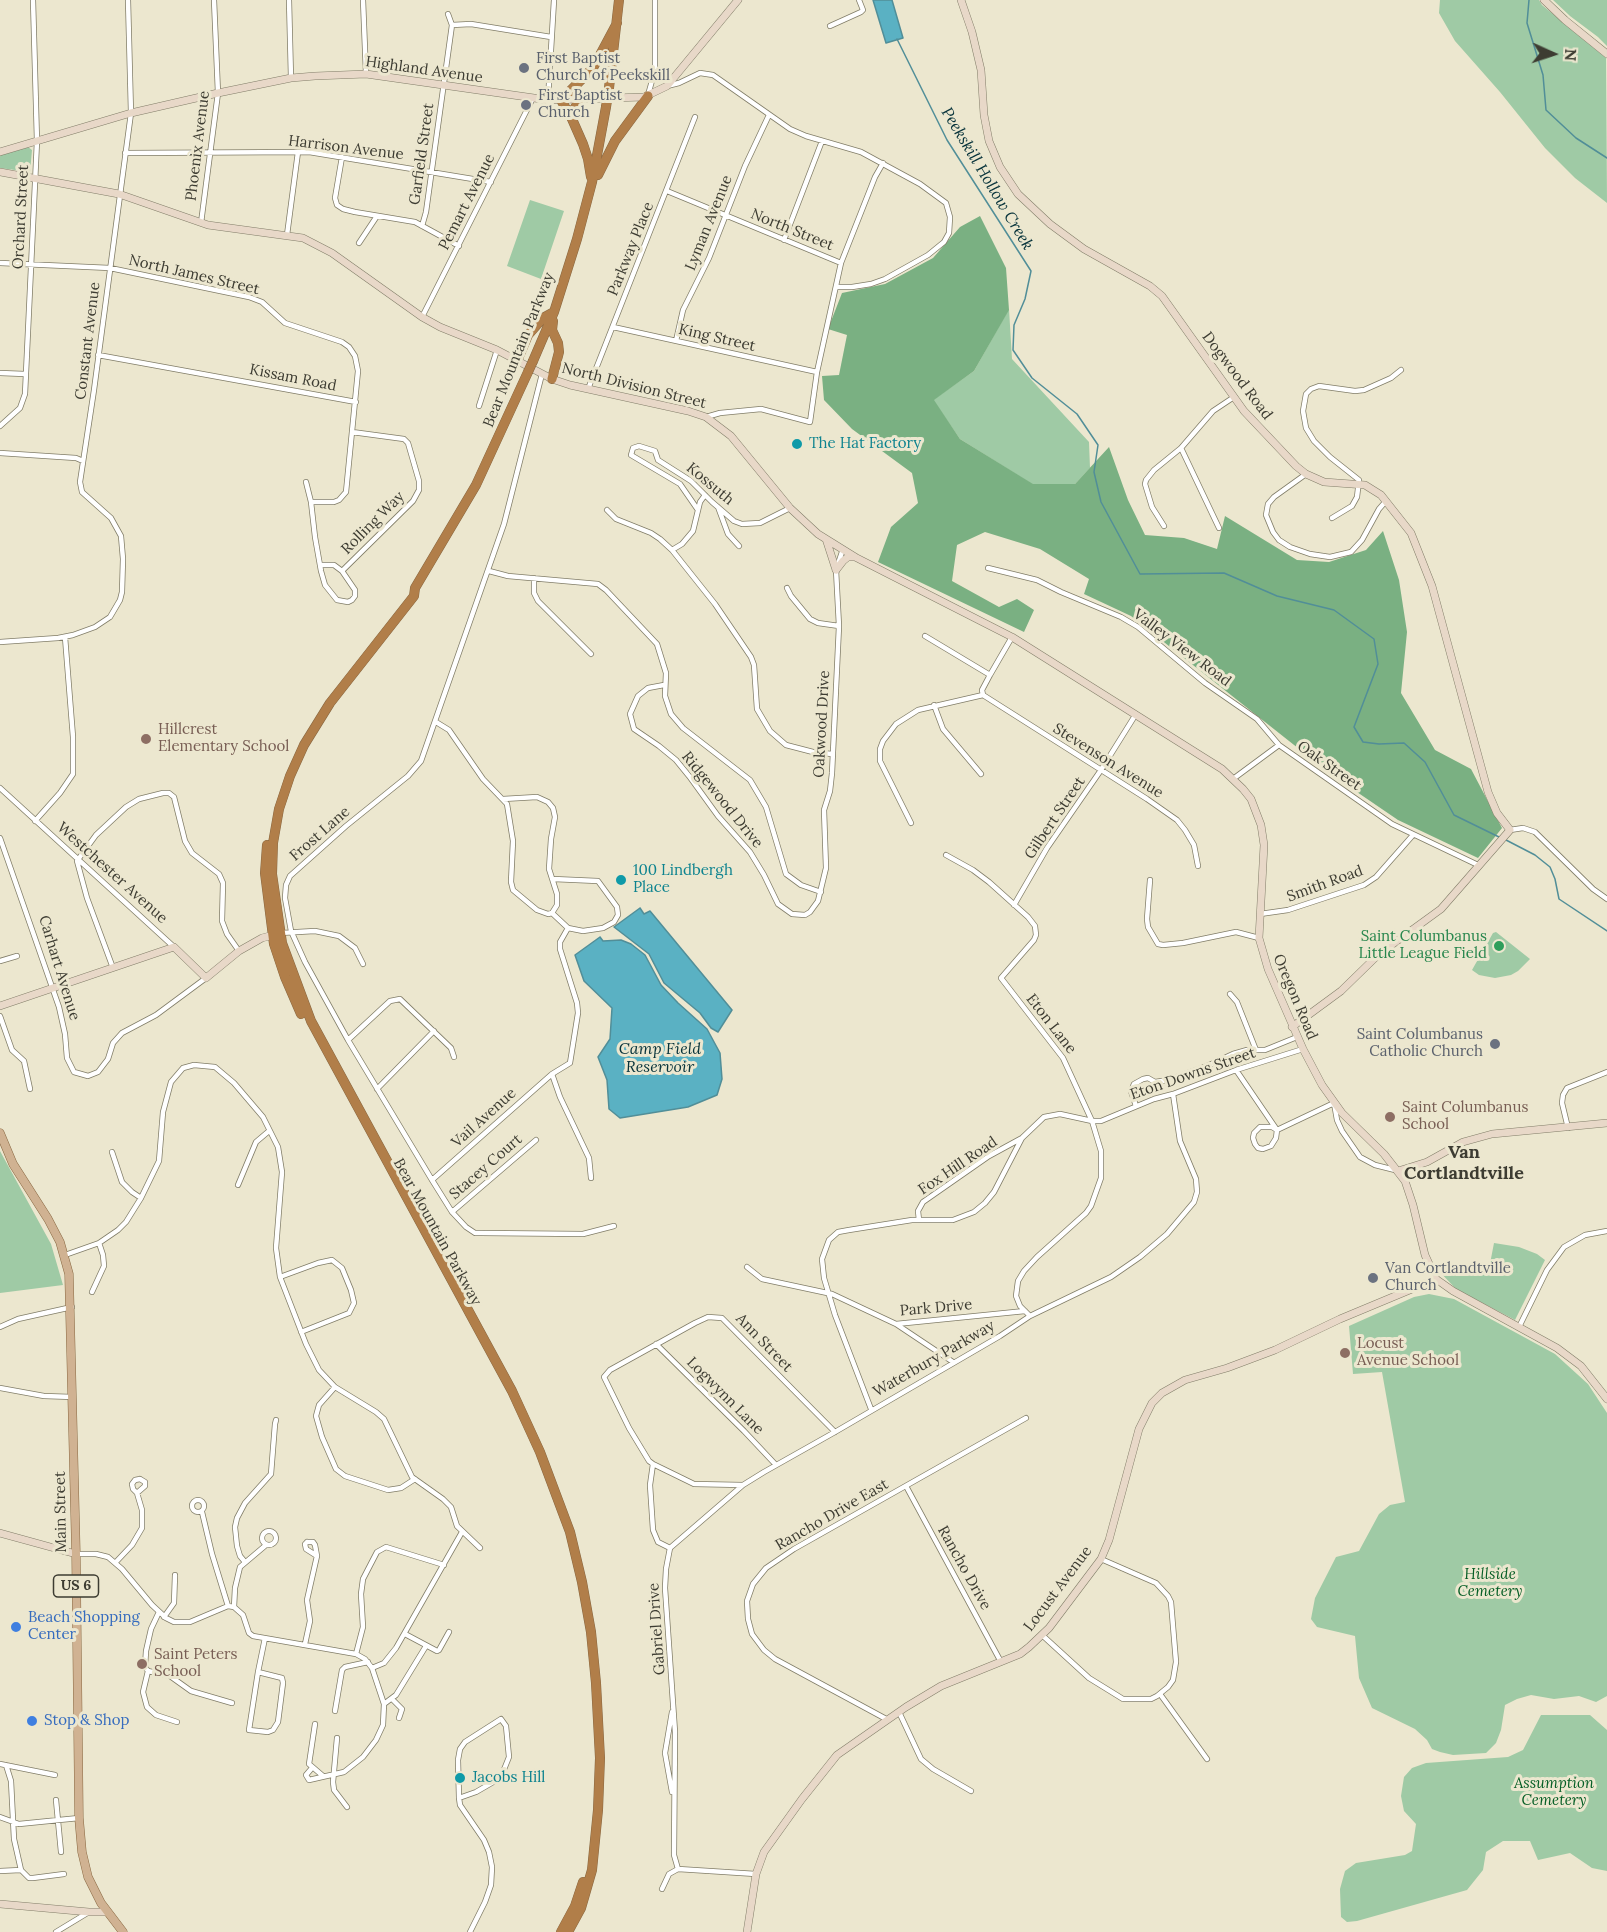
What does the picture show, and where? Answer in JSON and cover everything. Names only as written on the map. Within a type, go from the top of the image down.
[{"type":"highway","name":"Bear Mountain Parkway","points":[[561,1932],[574,1906],[585,1874],[593,1772],[588,1653],[577,1586],[565,1536],[546,1481],[515,1411],[473,1327],[306,1023],[285,977],[276,934],[272,854],[278,816],[290,776],[308,737],[320,718],[414,596],[415,588],[477,485],[554,312],[577,239],[600,148],[612,69],[619,0]]},
{"type":"highway","points":[[592,182],[583,144],[561,100],[593,68],[617,23]]},
{"type":"highway","points":[[593,68],[602,64],[612,69]]},
{"type":"highway","points":[[592,182],[598,176],[621,132],[648,96]]},
{"type":"highway","points":[[572,119],[574,109],[580,100]]},
{"type":"highway","points":[[583,144],[592,149],[600,148]]},
{"type":"highway","points":[[517,361],[530,332],[543,318],[554,312]]},
{"type":"highway","points":[[547,376],[559,357],[557,340],[552,328],[554,312]]},
{"type":"highway","points":[[530,332],[537,331],[544,334]]},
{"type":"highway","points":[[538,348],[548,338],[557,340]]},
{"type":"highway","name":"Bear Mountain Parkway","points":[[276,934],[311,1021],[507,1381],[540,1452],[570,1532],[582,1582],[593,1648],[600,1766],[598,1819],[592,1870],[583,1902],[568,1932]]},
{"type":"main road","name":"Main Street","points":[[0,1133],[13,1164],[48,1219],[65,1255],[69,1274],[72,1307],[79,1818],[84,1864],[93,1890],[123,1932]]},
{"type":"street","name":"Orchard Street","points":[[0,426],[20,408],[25,394],[37,141],[33,0]]},
{"type":"street","name":"Constant Avenue","points":[[0,642],[64,637],[104,622],[116,609],[122,592],[121,536],[111,518],[82,492],[80,482],[131,113],[128,0]]},
{"type":"street","name":"Phoenix Avenue","points":[[201,223],[218,93],[214,0]]},
{"type":"street","points":[[289,0],[291,78]]},
{"type":"street","points":[[363,0],[366,74]]},
{"type":"street","points":[[548,100],[554,0]]},
{"type":"street","points":[[648,96],[655,70],[655,0]]},
{"type":"street","name":"Highland Avenue","points":[[0,152],[131,113],[291,78],[366,74],[548,100],[648,96],[667,86],[738,0]]},
{"type":"street","points":[[830,26],[861,12],[859,0]]},
{"type":"street","name":"Dogwood Road","points":[[961,0],[981,70],[985,129],[1000,168],[1018,194],[1050,224],[1084,249],[1150,286],[1162,296],[1244,411],[1296,466],[1306,474],[1331,484],[1371,487],[1386,500],[1411,533],[1432,586],[1488,792],[1508,833]]},
{"type":"street","points":[[1544,0],[1564,20],[1607,54]]},
{"type":"street","points":[[448,14],[452,24],[471,24],[552,37]]},
{"type":"street","name":"Garfield Street","points":[[422,226],[432,172],[452,24]]},
{"type":"street","points":[[667,86],[679,83],[693,75],[707,73],[790,129],[861,152],[920,184],[946,203],[951,217],[949,234],[944,242],[928,255],[885,279],[852,288],[836,287]]},
{"type":"street","name":"Pemart Avenue","points":[[422,317],[533,98]]},
{"type":"street","name":"Lyman Avenue","points":[[676,341],[683,310],[702,276],[725,216],[769,115]]},
{"type":"street","name":"Parkway Place","points":[[588,389],[695,117]]},
{"type":"street","points":[[784,240],[822,141]]},
{"type":"street","points":[[287,235],[298,152]]},
{"type":"street","name":"Harrison Avenue","points":[[125,153],[298,152],[342,157],[491,182]]},
{"type":"street","points":[[342,157],[335,198],[337,205],[377,216],[415,222],[459,246]]},
{"type":"street","points":[[706,417],[720,413],[761,409],[810,422],[817,372],[841,263],[883,163]]},
{"type":"street","name":"North Division Street","points":[[0,172],[119,194],[201,223],[303,238],[321,246],[422,317],[440,327],[497,350],[547,376],[588,389],[706,417],[731,436],[790,508],[826,539],[855,557],[951,605]]},
{"type":"street","name":"North Street","points":[[667,191],[841,263]]},
{"type":"street","points":[[359,243],[377,216]]},
{"type":"street","name":"North James Street","points":[[0,263],[110,268],[254,298],[262,302],[285,323],[342,342],[353,351],[357,362],[356,402]]},
{"type":"street","name":"King Street","points":[[613,327],[817,372]]},
{"type":"street","points":[[479,406],[497,350]]},
{"type":"street","name":"Kissam Road","points":[[98,355],[356,402],[346,492],[334,502],[311,502]]},
{"type":"street","points":[[1332,518],[1352,506],[1357,497],[1359,480],[1314,441],[1306,428],[1303,411],[1306,394],[1319,386],[1364,390],[1391,378],[1401,370]]},
{"type":"street","points":[[0,373],[25,374]]},
{"type":"street","name":"Frost Lane","points":[[547,376],[489,571],[426,750],[414,770],[290,876],[286,885],[285,898],[291,931],[305,962],[348,1040],[452,1212],[470,1230],[481,1233],[583,1234],[614,1226]]},
{"type":"street","points":[[1164,526],[1152,507],[1145,484],[1146,480],[1154,470],[1181,448],[1213,411],[1233,397]]},
{"type":"street","name":"Rolling Way","points":[[342,571],[413,501],[419,490],[420,481],[408,442],[404,439],[352,432]]},
{"type":"street","name":"Kossuth","points":[[698,510],[680,484],[631,455],[633,448],[639,446],[655,451],[658,460],[691,481],[734,521],[742,524],[760,523],[790,508]]},
{"type":"street","points":[[1181,448],[1192,476],[1219,528]]},
{"type":"street","points":[[0,453],[76,458],[83,461]]},
{"type":"street","points":[[1306,474],[1274,497],[1268,504],[1266,515],[1279,540],[1290,547],[1310,554],[1330,557],[1351,552],[1362,540],[1386,500]]},
{"type":"street","points":[[306,483],[320,565],[328,591],[337,600],[348,602],[356,594],[342,571],[334,566],[320,565]]},
{"type":"street","points":[[672,550],[689,537],[696,524],[698,510],[705,495]]},
{"type":"street","points":[[718,507],[728,534],[739,546]]},
{"type":"street","points":[[607,510],[616,519],[651,533],[672,550],[715,604],[751,657],[754,665],[757,709],[777,740],[792,747],[832,754]]},
{"type":"street","points":[[826,539],[836,570],[848,557],[855,557]]},
{"type":"street","name":"Oakwood Drive","points":[[822,892],[827,856],[824,810],[830,791],[839,626],[836,570],[843,549]]},
{"type":"street","name":"Valley View Road","points":[[988,568],[1037,580],[1111,612],[1138,627],[1205,683],[1257,719],[1279,746]]},
{"type":"street","points":[[489,571],[508,576],[598,584],[606,590],[657,644],[666,673],[665,696],[668,708],[676,721],[742,772],[762,797],[786,874],[801,885],[822,892]]},
{"type":"street","points":[[534,578],[534,593],[538,601],[591,654]]},
{"type":"street","points":[[787,588],[810,619],[818,623],[839,626]]},
{"type":"street","name":"Oregon Road","points":[[951,605],[1012,636],[1222,769],[1251,799],[1261,825],[1264,845],[1259,938],[1262,955],[1292,1027],[1318,1078],[1334,1103],[1398,1171],[1409,1191],[1425,1255],[1436,1280]]},
{"type":"street","points":[[925,636],[990,675]]},
{"type":"street","points":[[911,823],[880,761],[880,749],[896,724],[918,710],[983,695],[982,690],[1012,636]]},
{"type":"street","points":[[35,820],[60,793],[73,774],[73,737],[64,637]]},
{"type":"street","name":"Ridgewood Drive","points":[[664,686],[648,688],[638,696],[630,714],[634,729],[676,760],[718,816],[750,852],[778,904],[788,913],[801,915],[810,912],[815,908],[822,892]]},
{"type":"street","name":"Stevenson Avenue","points":[[983,695],[1177,820],[1194,845],[1197,866]]},
{"type":"street","points":[[934,705],[943,729],[981,774]]},
{"type":"street","name":"Gilbert Street","points":[[1014,905],[1047,848],[1101,770],[1136,714]]},
{"type":"street","points":[[435,722],[449,730],[483,779],[503,799],[509,809],[513,841],[511,882],[513,890],[541,913],[552,913],[568,928],[582,931],[603,928],[618,915],[616,907],[598,881],[553,879]]},
{"type":"street","name":"Oak Street","points":[[1233,779],[1279,746],[1366,807],[1413,835]]},
{"type":"street","name":"Westchester Avenue","points":[[0,788],[206,978]]},
{"type":"street","points":[[113,968],[87,898],[77,861],[96,835],[126,807],[140,799],[160,793],[169,793],[174,797],[185,841],[192,853],[219,874],[223,883],[222,921],[227,934],[239,951]]},
{"type":"street","points":[[503,799],[537,797],[548,802],[553,808],[555,817],[549,864],[557,890],[557,901],[552,913]]},
{"type":"street","points":[[1292,1027],[1341,991],[1379,954],[1442,909],[1508,833],[1523,828],[1535,832],[1593,889],[1607,899]]},
{"type":"street","points":[[1413,835],[1478,865]]},
{"type":"street","name":"Smith Road","points":[[1260,914],[1288,910],[1364,885],[1376,877],[1413,835]]},
{"type":"street","name":"Carhart Avenue","points":[[0,838],[63,1021],[69,1066],[74,1072],[88,1076],[98,1072],[108,1059],[113,1043],[122,1033],[156,1016],[239,951],[276,934]]},
{"type":"street","points":[[946,855],[973,870],[1014,905]]},
{"type":"street","points":[[1150,880],[1148,927],[1158,944],[1183,944],[1236,932],[1259,938]]},
{"type":"street","name":"Eton Lane","points":[[1014,905],[1033,922],[1036,934],[1034,940],[1001,978],[1063,1058],[1092,1121],[1101,1151],[1101,1178],[1097,1192],[1086,1213],[1024,1271],[1016,1289],[1020,1306],[1025,1311]]},
{"type":"street","name":"Vail Avenue","points":[[432,1180],[552,1074],[570,1063],[578,1013],[560,949],[568,928]]},
{"type":"street","points":[[276,934],[291,931],[315,931],[339,936],[355,948],[363,964]]},
{"type":"street","points":[[0,1006],[174,947]]},
{"type":"street","points":[[0,962],[17,956]]},
{"type":"street","points":[[1230,994],[1237,1002],[1256,1050]]},
{"type":"street","points":[[348,1040],[395,999],[405,1001],[451,1048],[454,1057]]},
{"type":"street","points":[[0,1016],[12,1050],[24,1061],[30,1089]]},
{"type":"street","points":[[377,1089],[434,1031]]},
{"type":"street","points":[[1136,1106],[1131,1091],[1138,1082],[1148,1078],[1155,1082],[1168,1080],[1233,1054],[1247,1050],[1265,1050],[1297,1037]]},
{"type":"street","name":"Eton Downs Street","points":[[1092,1121],[1101,1120],[1236,1070],[1303,1049]]},
{"type":"street","points":[[65,1255],[99,1244],[126,1222],[159,1161],[163,1112],[168,1090],[183,1068],[194,1065],[215,1066],[234,1083],[263,1117],[278,1147],[282,1172],[276,1248],[280,1277],[301,1332],[319,1370],[335,1388],[384,1419],[415,1479],[451,1507],[456,1526],[480,1548]]},
{"type":"street","points":[[1236,1070],[1276,1130],[1276,1138],[1271,1146],[1262,1149],[1255,1144],[1254,1133],[1260,1127],[1272,1127],[1276,1130]]},
{"type":"street","points":[[1568,1128],[1562,1103],[1567,1088],[1607,1072]]},
{"type":"street","points":[[552,1074],[560,1097],[589,1158],[591,1178]]},
{"type":"street","name":"Waterbury Parkway","points":[[670,1548],[743,1485],[1030,1316],[1111,1277],[1130,1265],[1167,1234],[1194,1202],[1197,1183],[1180,1142],[1173,1094]]},
{"type":"street","points":[[1276,1130],[1334,1103],[1342,1131],[1360,1158],[1398,1171],[1427,1162],[1463,1142],[1482,1136],[1508,1131],[1568,1128],[1607,1123]]},
{"type":"street","name":"Fox Hill Road","points":[[919,1220],[918,1211],[923,1203],[989,1156],[1022,1138],[1044,1117],[1052,1114],[1069,1115],[1092,1121]]},
{"type":"street","points":[[238,1185],[256,1142],[269,1131]]},
{"type":"street","name":"Fox Hill Road","points":[[828,1293],[822,1259],[833,1235],[849,1230],[919,1220],[953,1220],[964,1216],[981,1207],[994,1192],[1022,1138]]},
{"type":"street","name":"Stacey Court","points":[[452,1212],[536,1140]]},
{"type":"street","points":[[112,1152],[122,1182],[141,1198]]},
{"type":"street","points":[[1519,1327],[1547,1270],[1557,1256],[1573,1240],[1607,1231]]},
{"type":"street","points":[[92,1292],[104,1266],[99,1244]]},
{"type":"street","points":[[280,1277],[333,1260],[342,1268],[351,1290],[354,1306],[349,1313],[301,1332]]},
{"type":"street","name":"Park Drive","points":[[747,1267],[762,1279],[843,1298],[896,1324],[1025,1311]]},
{"type":"street","points":[[1436,1280],[1557,1348],[1581,1366],[1607,1399]]},
{"type":"street","name":"Locust Avenue","points":[[747,1932],[756,1874],[764,1852],[837,1755],[859,1738],[952,1680],[1020,1654],[1042,1635],[1101,1559],[1109,1540],[1139,1429],[1152,1403],[1162,1393],[1185,1380],[1227,1368],[1275,1350],[1340,1319],[1436,1280]]},
{"type":"street","points":[[828,1293],[871,1409]]},
{"type":"street","points":[[0,1327],[18,1319],[72,1307]]},
{"type":"street","points":[[1025,1311],[1030,1316]]},
{"type":"street","name":"Ann Street","points":[[653,1464],[629,1428],[604,1380],[606,1373],[708,1317],[722,1318],[835,1432]]},
{"type":"street","points":[[896,1324],[953,1362]]},
{"type":"street","name":"Logwynn Lane","points":[[656,1344],[776,1465]]},
{"type":"street","points":[[0,1388],[44,1396],[73,1397]]},
{"type":"street","points":[[335,1388],[319,1405],[316,1416],[321,1437],[336,1469],[345,1476],[388,1490],[401,1488],[415,1479]]},
{"type":"street","name":"Rancho Drive East","points":[[888,1720],[771,1655],[752,1634],[747,1609],[753,1584],[766,1568],[784,1555],[1026,1418]]},
{"type":"street","points":[[244,1562],[237,1546],[237,1518],[245,1503],[271,1474],[276,1420]]},
{"type":"street","points":[[670,1548],[658,1542],[653,1530],[650,1485],[653,1464],[694,1484],[743,1485]]},
{"type":"street","name":"Rancho Drive","points":[[906,1486],[1001,1662]]},
{"type":"street","points":[[115,1563],[132,1545],[142,1528],[142,1510],[137,1493]]},
{"type":"street","points":[[202,1512],[228,1606]]},
{"type":"street","points":[[372,1668],[389,1658],[405,1634],[462,1532]]},
{"type":"street","points":[[0,1533],[76,1554],[103,1555],[115,1563],[164,1617],[174,1622],[190,1622],[228,1606],[234,1607],[243,1614],[249,1632],[253,1636],[356,1654],[368,1662],[384,1704],[383,1725],[370,1748],[353,1767],[318,1779],[307,1778],[307,1773],[312,1768]]},
{"type":"street","points":[[234,1607],[240,1567],[266,1545]]},
{"type":"street","points":[[356,1654],[363,1627],[361,1594],[363,1579],[377,1552],[386,1546],[444,1565]]},
{"type":"street","name":"Gabriel Drive","points":[[670,1548],[665,1588],[676,1744],[674,1855],[678,1869]]},
{"type":"street","points":[[305,1644],[310,1621],[307,1600],[316,1556]]},
{"type":"street","points":[[1042,1635],[1089,1678],[1123,1699],[1143,1700],[1160,1694],[1173,1680],[1176,1662],[1171,1602],[1168,1596],[1156,1583],[1101,1559]]},
{"type":"street","points":[[164,1617],[174,1603],[175,1575]]},
{"type":"street","points":[[159,1612],[151,1629],[146,1651],[145,1667],[148,1671],[143,1692],[147,1707],[156,1715],[177,1722]]},
{"type":"street","points":[[405,1634],[433,1651],[439,1650],[449,1632]]},
{"type":"street","points":[[258,1672],[282,1678],[283,1683],[278,1722],[273,1730],[268,1732],[249,1730],[258,1672],[265,1638]]},
{"type":"street","points":[[384,1704],[396,1695],[426,1646]]},
{"type":"street","points":[[335,1711],[342,1670],[348,1666],[368,1662]]},
{"type":"street","points":[[148,1671],[170,1676],[191,1691],[232,1703]]},
{"type":"street","points":[[1160,1694],[1207,1759]]},
{"type":"street","points":[[392,1699],[402,1709],[399,1718]]},
{"type":"street","name":"Gabriel Drive","points":[[673,1709],[665,1753],[674,1800]]},
{"type":"street","points":[[899,1712],[921,1759],[933,1769],[970,1791]]},
{"type":"street","points":[[459,1798],[476,1792],[495,1781],[503,1772],[509,1757],[506,1726],[501,1719],[472,1736],[460,1749],[459,1798],[460,1805],[484,1840],[492,1867],[491,1885],[470,1932]]},
{"type":"street","points":[[315,1724],[309,1764],[323,1776]]},
{"type":"street","points":[[337,1738],[334,1790],[347,1807]]},
{"type":"street","points":[[3,1765],[55,1775]]},
{"type":"street","points":[[3,1765],[11,1781],[15,1847],[21,1870],[29,1878],[64,1874]]},
{"type":"street","points":[[56,1800],[61,1852]]},
{"type":"street","points":[[0,1817],[27,1824],[79,1818]]},
{"type":"street","points":[[662,1889],[669,1874],[678,1869],[756,1874]]},
{"type":"street","points":[[0,1871],[21,1870]]},
{"type":"street","points":[[0,1904],[107,1912]]},
{"type":"street","points":[[56,1932],[89,1912]]},
{"type":"green space","points":[[1440,0],[1539,0],[1542,5],[1606,58],[1607,203],[1575,178],[1545,148],[1455,41],[1439,13]]},
{"type":"green space","points":[[1553,0],[1607,0],[1607,46],[1570,16]]},
{"type":"green space","points":[[28,147],[32,150],[30,172],[0,168],[0,155]]},
{"type":"green space","points":[[530,200],[564,211],[541,279],[507,266]]},
{"type":"green space","points":[[980,216],[1006,268],[1009,310],[974,371],[934,400],[960,439],[1033,484],[1075,484],[1109,447],[1128,500],[1145,535],[1184,538],[1217,549],[1225,516],[1297,560],[1329,562],[1366,550],[1383,531],[1399,580],[1407,632],[1401,693],[1435,750],[1471,769],[1502,828],[1478,858],[1398,820],[1332,775],[1131,616],[1084,594],[1089,579],[1040,549],[985,532],[957,545],[952,581],[999,607],[1017,599],[1034,610],[1024,632],[878,562],[891,527],[918,503],[912,473],[852,429],[824,400],[822,376],[839,375],[847,335],[828,329],[842,293],[885,284],[933,258],[960,227]]},
{"type":"green space","points":[[1009,309],[1012,359],[1089,442],[1090,468],[1075,484],[1032,484],[960,439],[933,400],[974,371]]},
{"type":"green space","name":"Saint Columbanus Little League Field","points":[[1496,932],[1530,959],[1511,975],[1495,978],[1479,975],[1472,970],[1493,933]]},
{"type":"green space","points":[[0,1151],[51,1244],[63,1285],[0,1293]]},
{"type":"green space","points":[[1494,1243],[1519,1247],[1545,1260],[1515,1320],[1456,1289],[1436,1268],[1488,1274]]},
{"type":"green space","name":"Hillside Cemetery","points":[[1429,1294],[1454,1299],[1555,1354],[1588,1384],[1607,1413],[1607,1696],[1596,1702],[1579,1696],[1554,1699],[1531,1695],[1517,1699],[1505,1705],[1501,1730],[1496,1743],[1486,1753],[1453,1755],[1432,1749],[1427,1740],[1415,1729],[1372,1708],[1359,1678],[1355,1636],[1317,1627],[1311,1619],[1315,1598],[1336,1557],[1359,1551],[1379,1514],[1390,1505],[1405,1502],[1382,1372],[1353,1374],[1349,1326],[1414,1297]]},
{"type":"green space","name":"Assumption Cemetery","points":[[1541,1715],[1590,1715],[1607,1730],[1607,1871],[1592,1868],[1570,1853],[1538,1860],[1530,1841],[1503,1841],[1486,1852],[1483,1870],[1467,1890],[1357,1921],[1347,1922],[1341,1917],[1340,1889],[1345,1871],[1356,1863],[1405,1855],[1412,1851],[1416,1824],[1404,1811],[1401,1796],[1404,1777],[1412,1768],[1426,1763],[1508,1757],[1523,1750]]},
{"type":"water","points":[[873,0],[892,0],[903,38],[886,43]]},
{"type":"water","name":"Camp Field Reservoir","points":[[640,908],[644,914],[650,911],[732,1010],[718,1032],[711,1028],[700,1013],[664,983],[649,954],[614,927]]},
{"type":"water","name":"Camp Field Reservoir","points":[[600,937],[603,941],[621,940],[631,944],[645,955],[661,985],[707,1029],[720,1053],[722,1079],[717,1095],[688,1107],[620,1118],[609,1109],[607,1080],[598,1057],[610,1039],[612,1008],[584,981],[575,955]]},
{"type":"waterway","points":[[1529,0],[1527,23],[1543,75],[1546,110],[1576,138],[1607,158]]},
{"type":"waterway","name":"Peekskill Hollow Creek","points":[[897,39],[947,140],[1031,271],[1025,299],[1014,325],[1013,350],[1032,378],[1077,414],[1098,445],[1094,472],[1101,502],[1140,574],[1224,573],[1277,596],[1334,610],[1374,639],[1378,664],[1354,727],[1363,742],[1404,743],[1425,762],[1454,815],[1499,837]]},
{"type":"waterway","name":"Peekskill Hollow Creek","points":[[1506,840],[1535,855],[1550,867],[1559,899],[1607,931]]},
{"type":"place","name":"First Baptist Church of Peekskill","points":[[524,68]]},
{"type":"place","name":"First Baptist Church","points":[[526,105]]},
{"type":"place","name":"The Hat Factory","points":[[797,444]]},
{"type":"place","name":"Hillcrest Elementary School","points":[[146,739]]},
{"type":"place","name":"100 Lindbergh Place","points":[[621,880]]},
{"type":"place","name":"Saint Columbanus Little League Field","points":[[1499,946]]},
{"type":"place","name":"Saint Columbanus Catholic Church","points":[[1495,1044]]},
{"type":"place","name":"Saint Columbanus School","points":[[1390,1117]]},
{"type":"place","name":"Van Cortlandtville Church","points":[[1373,1278]]},
{"type":"place","name":"Locust Avenue School","points":[[1345,1353]]},
{"type":"place","name":"Beach Shopping Center","points":[[16,1627]]},
{"type":"place","name":"Saint Peters School","points":[[142,1664]]},
{"type":"place","name":"Stop & Shop","points":[[32,1721]]},
{"type":"place","name":"Jacobs Hill","points":[[460,1778]]},
{"type":"district","name":"Van Cortlandtville","points":[[1464,1163]]}]
